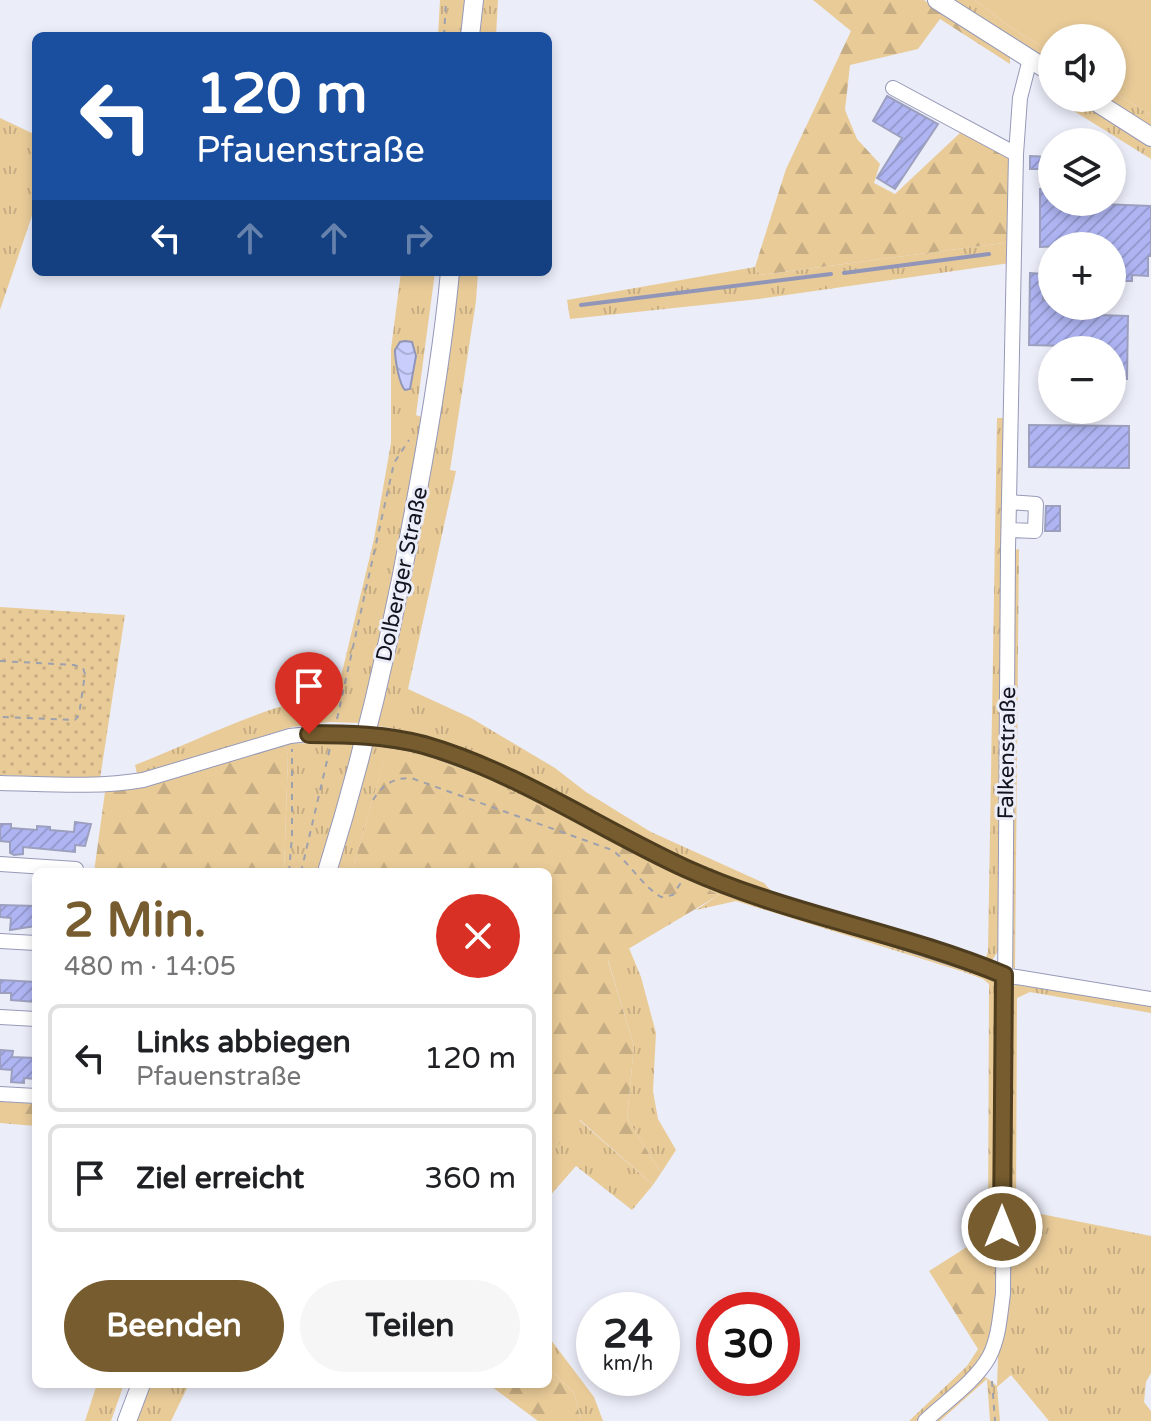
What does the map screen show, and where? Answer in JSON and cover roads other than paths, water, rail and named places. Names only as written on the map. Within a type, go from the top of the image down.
[{"type":"main road","points":[[470,32],[474,0]]},
{"type":"main road","points":[[937,0],[1038,64]]},
{"type":"main road","points":[[1112,112],[1151,137]]},
{"type":"main road","name":"Dolberger Straße","points":[[328,868],[363,744],[403,573],[430,424],[449,276]]},
{"type":"main road","points":[[127,1421],[139,1388]]},
{"type":"street","name":"Falkenstraße","points":[[925,1421],[972,1377],[989,1356],[1000,1323],[1003,1294],[1009,530],[1016,154],[1020,98],[1030,59]]},
{"type":"street","points":[[893,88],[1016,154]]},
{"type":"street","points":[[1009,530],[1035,531],[1036,504],[1010,502]]},
{"type":"street","points":[[0,783],[100,786],[143,780],[290,736],[309,734],[357,735],[421,745],[511,778],[687,869],[733,887],[1004,975],[1151,999]]},
{"type":"street","points":[[0,864],[61,868]]},
{"type":"street","points":[[0,941],[32,943]]},
{"type":"street","points":[[0,1017],[32,1019]]},
{"type":"street","points":[[0,1094],[32,1096]]},
{"type":"water","points":[[400,342],[412,342],[416,356],[410,389],[405,390],[399,377],[395,350]]},
{"type":"waterway","points":[[844,273],[989,254]]},
{"type":"waterway","points":[[581,305],[831,274]]}]
